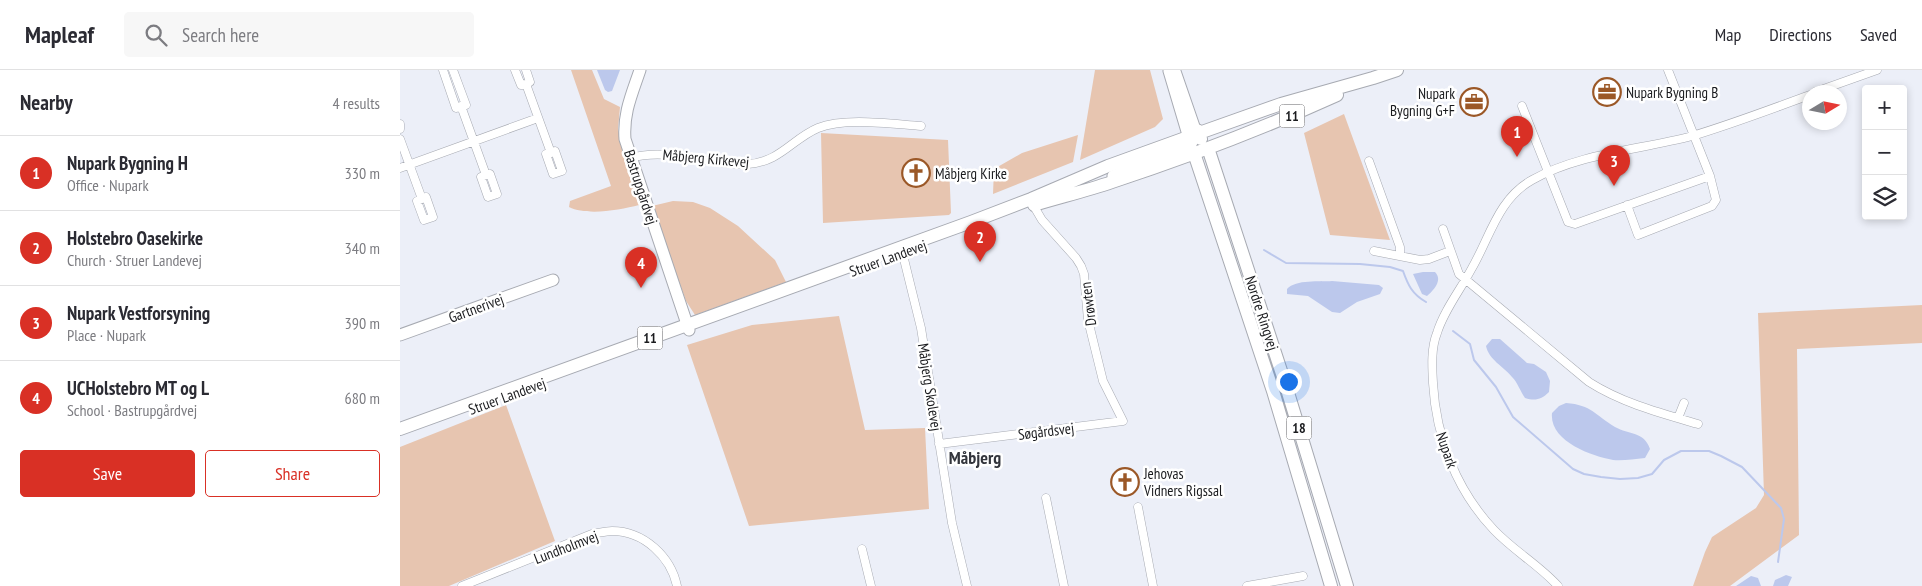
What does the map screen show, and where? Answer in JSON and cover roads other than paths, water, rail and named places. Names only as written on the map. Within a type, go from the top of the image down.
[{"type":"main road","points":[[1174,70],[1200,145]]},
{"type":"main road","name":"Struer Landevej","points":[[1032,202],[1086,190],[1200,145],[1302,98],[1397,70]]},
{"type":"main road","name":"Struer Landevej","points":[[400,429],[1032,202],[1108,166],[1176,142],[1200,145],[1286,118],[1374,78]]},
{"type":"main road","name":"Nordre Ringvej","points":[[1200,145],[1200,170],[1272,391],[1331,586]]},
{"type":"main road","name":"Nordre Ringvej","points":[[1200,145],[1246,262],[1286,386],[1346,586]]},
{"type":"main road","name":"Struer Landevej","points":[[400,434],[688,327]]},
{"type":"street","points":[[443,70],[456,108],[466,105],[453,70]]},
{"type":"street","points":[[516,70],[521,85],[530,82],[526,70]]},
{"type":"street","name":"Bastrupgårdvej","points":[[640,70],[626,111],[624,124],[625,139],[688,327]]},
{"type":"street","name":"Nordre Ringvej","points":[[1168,70],[1200,145]]},
{"type":"street","name":"Nordre Ringvej","points":[[1180,70],[1197,119],[1200,145]]},
{"type":"street","points":[[1627,205],[1638,235],[1712,206],[1716,200],[1710,176],[1668,70]]},
{"type":"street","points":[[1835,85],[1877,70]]},
{"type":"street","points":[[526,84],[551,153]]},
{"type":"street","name":"Nupark","points":[[1558,586],[1551,578],[1513,549],[1493,529],[1473,505],[1458,478],[1443,441],[1434,394],[1434,347],[1437,330],[1481,254],[1495,220],[1517,190],[1530,181],[1548,172],[1595,157],[1693,135],[1802,98]]},
{"type":"street","points":[[461,106],[486,175]]},
{"type":"street","points":[[1522,106],[1568,222],[1575,224],[1710,176]]},
{"type":"street","points":[[400,168],[538,118]]},
{"type":"street","name":"Måbjerg Kirkevej","points":[[631,158],[655,154],[749,164],[767,160],[781,154],[817,129],[830,124],[921,126]]},
{"type":"street","points":[[400,139],[422,199]]},
{"type":"street","points":[[1369,161],[1400,247],[1400,256]]},
{"type":"street","name":"Drøwten","points":[[1032,202],[1042,220],[1081,266],[1084,274],[1088,320],[1103,381],[1123,421]]},
{"type":"street","points":[[1443,230],[1459,274],[1589,382],[1608,394],[1629,403],[1698,424]]},
{"type":"street","name":"Måbjerg Skolevej","points":[[902,250],[920,328],[952,523],[967,586]]},
{"type":"street","points":[[1374,251],[1424,260],[1450,251]]},
{"type":"street","name":"Gartnerivej","points":[[400,335],[552,280]]},
{"type":"street","points":[[1678,418],[1684,403]]},
{"type":"street","name":"Søgårdsvej","points":[[939,444],[1123,421]]},
{"type":"street","points":[[1046,498],[1064,586]]},
{"type":"street","points":[[1138,507],[1153,586]]},
{"type":"street","name":"Lundholmvej","points":[[462,586],[592,534],[613,531],[633,536],[652,545],[665,558],[675,574],[678,586]]},
{"type":"street","points":[[862,550],[871,586]]},
{"type":"street","points":[[1247,586],[1303,576]]},
{"type":"water","points":[[597,70],[620,70],[612,91],[608,92],[605,90]]},
{"type":"water","points":[[1435,272],[1438,278],[1435,288],[1427,296],[1422,294],[1413,274]]},
{"type":"water","points":[[1332,281],[1379,285],[1383,288],[1380,294],[1357,302],[1340,313],[1332,312],[1308,296],[1287,294],[1287,289],[1296,284]]},
{"type":"water","points":[[1492,339],[1500,339],[1527,363],[1534,364],[1546,372],[1550,381],[1549,392],[1538,399],[1525,398],[1514,379],[1490,355],[1486,346]]},
{"type":"water","points":[[1566,403],[1588,408],[1620,430],[1640,436],[1650,449],[1645,458],[1613,460],[1594,455],[1573,446],[1557,432],[1553,423],[1552,413],[1559,406]]},
{"type":"water","points":[[1786,575],[1792,577],[1788,586],[1773,586],[1775,580]]},
{"type":"water","points":[[1751,576],[1758,578],[1761,586],[1736,586]]},
{"type":"waterway","points":[[1264,250],[1286,263],[1360,264],[1390,267],[1403,271],[1411,289],[1426,302]]},
{"type":"waterway","points":[[1453,331],[1470,344],[1474,360],[1496,387],[1513,417],[1573,469],[1584,474],[1601,477],[1638,478],[1652,474],[1664,460],[1681,451],[1709,451],[1742,467],[1781,508],[1784,519],[1778,562]]},
{"type":"place","name":"Nupark Bygning B","points":[[1607,92]]},
{"type":"place","name":"Nupark Bygning G+F","points":[[1474,102]]},
{"type":"place","name":"Nupark Bygning H","points":[[1517,157]]},
{"type":"place","name":"Måbjerg Kirke","points":[[916,173]]},
{"type":"place","name":"Nupark Vestforsyning","points":[[1614,186]]},
{"type":"place","name":"Holstebro Oasekirke","points":[[980,262]]},
{"type":"place","name":"UCHolstebro MT og L","points":[[641,288]]},
{"type":"place","name":"Jehovas Vidners Rigssal","points":[[1125,482]]},
{"type":"district","name":"Måbjerg","points":[[975,457]]}]
